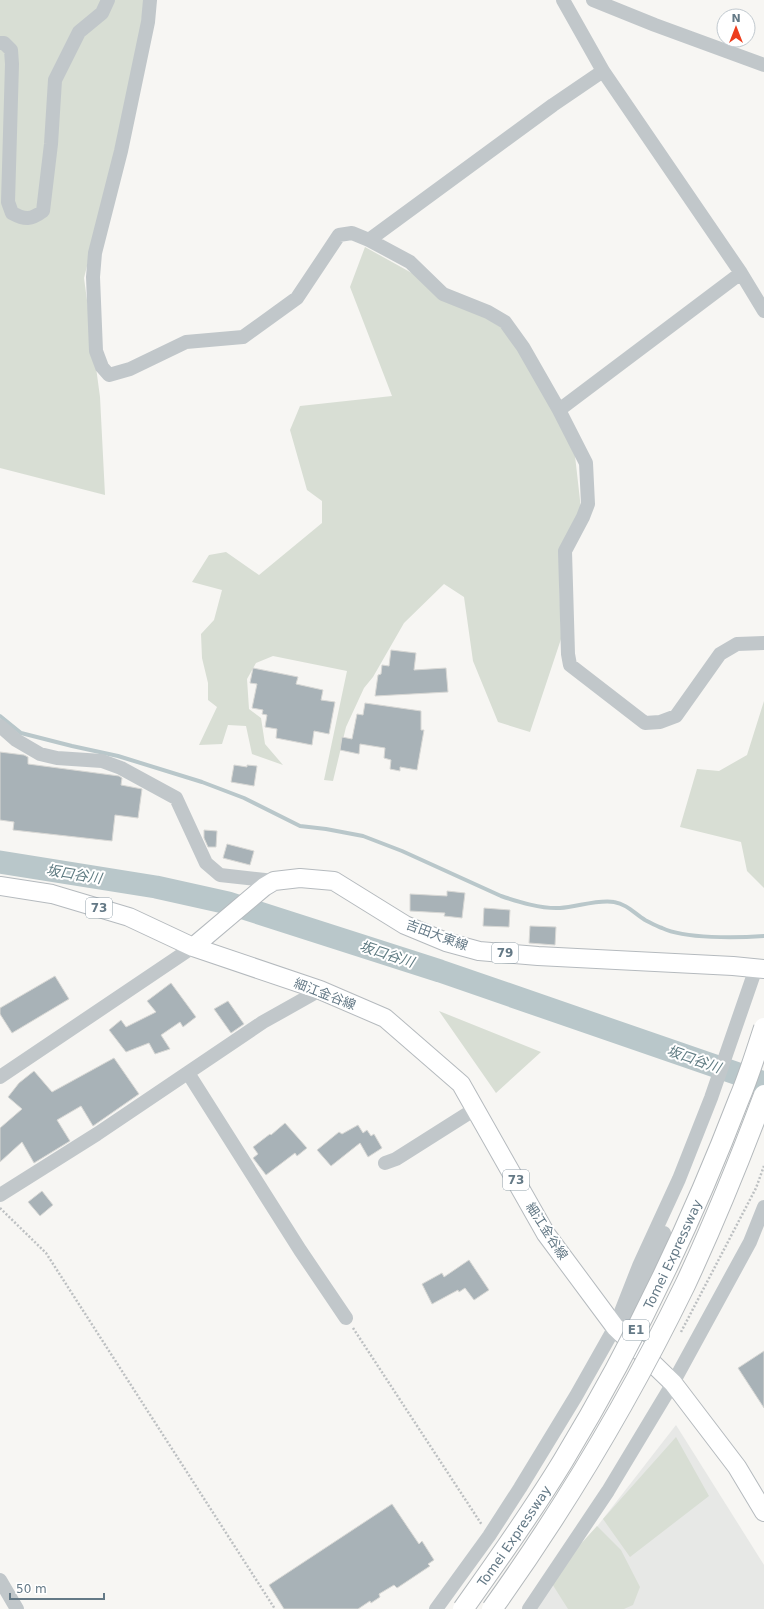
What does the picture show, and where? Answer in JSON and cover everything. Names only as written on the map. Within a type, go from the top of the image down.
[{"type":"highway","name":"Tomei Expressway","points":[[463,1609],[520,1528],[563,1461],[632,1337],[670,1260],[710,1173],[740,1098],[764,1028]]},
{"type":"highway","name":"Tomei Expressway","points":[[492,1609],[543,1534],[584,1469],[656,1342],[685,1284],[715,1217],[764,1095]]},
{"type":"main road","name":"吉田大東線","points":[[269,884],[300,878],[334,881],[405,925],[446,942],[479,950],[546,956],[761,970]]},
{"type":"main road","points":[[199,942],[269,884]]},
{"type":"main road","name":"73","points":[[0,886],[52,894],[129,917],[199,942]]},
{"type":"main road","name":"細江金谷線","points":[[199,942],[320,990],[385,1018],[461,1084],[546,1234],[619,1332],[673,1383],[737,1467],[764,1512]]},
{"type":"street","points":[[0,43],[4,43],[11,50],[12,64],[8,202],[12,213],[22,219],[35,217],[43,211],[51,144],[55,80],[78,32],[102,12],[108,0]]},
{"type":"street","points":[[150,0],[146,29],[121,151],[95,254],[93,277],[96,352],[102,367],[109,376],[130,369],[186,342],[243,337],[297,298],[339,236],[352,233],[369,240],[410,262],[443,294],[488,312],[505,322],[523,347],[559,410],[586,463],[588,504],[584,517],[565,551],[568,654],[570,665],[645,723],[660,722],[676,716],[720,654],[738,644],[764,643]]},
{"type":"street","points":[[563,0],[603,71],[741,273],[764,311]]},
{"type":"street","points":[[592,0],[655,26],[764,65]]},
{"type":"street","points":[[369,240],[553,105],[603,71]]},
{"type":"street","points":[[559,410],[741,273]]},
{"type":"street","points":[[0,726],[16,740],[40,754],[57,758],[102,761],[121,768],[176,798],[206,863],[220,875],[269,884]]},
{"type":"street","points":[[0,1077],[199,942]]},
{"type":"street","points":[[716,1097],[736,1028],[761,970]]},
{"type":"street","points":[[436,1609],[489,1536],[572,1403],[619,1332],[639,1266],[738,1048],[761,970]]},
{"type":"street","points":[[0,1195],[97,1134],[263,1022],[320,990]]},
{"type":"street","points":[[188,1073],[300,1250],[346,1318]]},
{"type":"street","points":[[385,1163],[396,1159],[475,1109]]},
{"type":"street","points":[[529,1609],[608,1491],[673,1383],[750,1242],[764,1207]]},
{"type":"street","points":[[0,1580],[17,1609]]},
{"type":"path","points":[[679,1336],[756,1188],[764,1166]]},
{"type":"path","points":[[0,1208],[46,1253],[275,1609]]},
{"type":"path","points":[[346,1318],[489,1536]]},
{"type":"shaded area","points":[[0,0],[144,0],[139,41],[121,131],[84,278],[100,397],[105,495],[0,468]]},
{"type":"shaded area","points":[[365,247],[419,277],[525,342],[549,379],[573,438],[581,509],[559,573],[561,639],[530,732],[498,722],[473,661],[464,597],[444,584],[404,623],[373,677],[364,688],[346,727],[333,781],[324,780],[347,671],[273,656],[256,663],[247,679],[249,709],[261,718],[265,744],[283,765],[252,754],[246,726],[228,725],[222,744],[199,745],[217,707],[208,700],[208,683],[202,658],[201,634],[214,620],[222,590],[192,582],[209,555],[226,552],[259,575],[322,523],[322,501],[307,490],[290,430],[300,406],[392,396],[350,287]]},
{"type":"shaded area","points":[[764,701],[764,888],[747,871],[741,842],[680,827],[697,769],[719,771],[747,755]]},
{"type":"shaded area","points":[[439,1011],[541,1052],[496,1093]]},
{"type":"shaded area","points":[[676,1425],[764,1565],[764,1609],[533,1609]]},
{"type":"shaded area","points":[[676,1437],[709,1496],[630,1557],[603,1519]]},
{"type":"shaded area","points":[[597,1526],[621,1550],[640,1587],[633,1605],[624,1609],[568,1609],[549,1579]]},
{"type":"building","points":[[391,650],[416,653],[414,670],[446,668],[448,692],[375,696],[378,675],[381,674],[382,665],[389,666]]},
{"type":"building","points":[[253,668],[298,677],[296,684],[323,690],[321,700],[335,702],[329,734],[314,731],[312,745],[276,738],[277,729],[265,727],[267,715],[262,714],[263,710],[252,708],[257,684],[250,683]]},
{"type":"building","points":[[365,703],[421,711],[421,730],[424,730],[417,770],[400,767],[400,771],[390,769],[391,760],[384,758],[385,748],[360,744],[359,754],[340,750],[342,737],[352,739],[357,714],[363,715]]},
{"type":"building","points":[[0,752],[24,755],[28,757],[28,764],[119,776],[122,778],[121,785],[142,789],[138,818],[115,815],[112,841],[13,830],[14,822],[0,820]]},
{"type":"building","points":[[234,765],[247,767],[247,765],[257,766],[254,786],[231,782]]},
{"type":"building","points":[[204,830],[217,831],[216,847],[208,847],[204,838]]},
{"type":"building","points":[[227,844],[254,851],[250,865],[223,858]]},
{"type":"building","points":[[447,891],[465,893],[462,918],[444,916],[445,913],[410,911],[410,894],[447,896]]},
{"type":"building","points":[[484,908],[510,910],[509,927],[483,926]]},
{"type":"building","points":[[530,926],[556,927],[555,945],[529,943]]},
{"type":"building","points":[[55,976],[69,999],[12,1033],[0,1014],[0,1008]]},
{"type":"building","points":[[171,983],[196,1017],[183,1027],[180,1022],[161,1035],[170,1049],[155,1054],[149,1043],[126,1052],[109,1030],[121,1020],[126,1027],[156,1012],[147,1001]]},
{"type":"building","points":[[228,1001],[244,1024],[231,1033],[214,1009]]},
{"type":"building","points":[[114,1058],[139,1094],[93,1126],[81,1106],[57,1120],[70,1141],[34,1163],[22,1142],[0,1162],[0,1128],[22,1109],[8,1097],[19,1083],[34,1071],[52,1092]]},
{"type":"building","points":[[285,1123],[307,1148],[297,1156],[295,1153],[266,1175],[253,1158],[258,1154],[253,1147]]},
{"type":"building","points":[[358,1125],[363,1133],[367,1130],[371,1136],[374,1134],[382,1148],[368,1157],[360,1143],[331,1166],[317,1150],[339,1132],[342,1134]]},
{"type":"building","points":[[42,1191],[53,1205],[40,1216],[28,1202]]},
{"type":"building","points":[[469,1260],[489,1290],[474,1300],[465,1288],[459,1292],[458,1290],[432,1304],[422,1284],[442,1273],[444,1277]]},
{"type":"building","points":[[764,1351],[764,1408],[738,1368]]},
{"type":"building","points":[[392,1504],[419,1544],[422,1541],[434,1560],[428,1564],[430,1566],[397,1588],[394,1585],[379,1594],[380,1597],[371,1603],[370,1601],[358,1609],[284,1609],[269,1585]]},
{"type":"waterway","points":[[0,716],[21,733],[118,756],[202,782],[244,798],[300,826],[363,836],[402,851],[501,896],[523,903],[560,908],[608,901],[619,903],[627,907],[641,918],[672,932],[712,937],[764,936]]},
{"type":"waterway","name":"坂口谷川","points":[[0,862],[156,887],[228,903],[440,971],[764,1083]]}]
